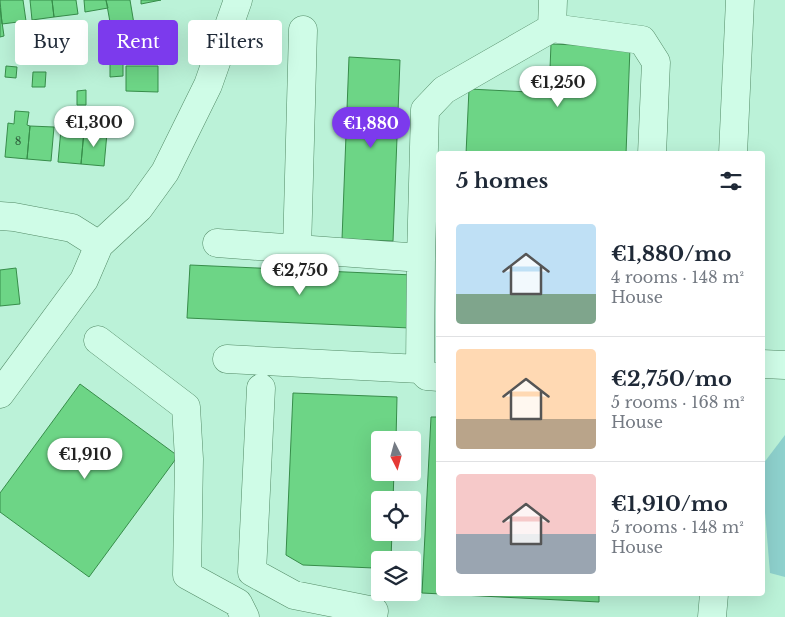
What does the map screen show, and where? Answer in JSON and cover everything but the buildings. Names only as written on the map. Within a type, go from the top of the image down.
[{"type":"street","points":[[0,394],[84,280],[99,245],[139,208],[165,172],[208,85],[238,0]]},
{"type":"street","points":[[552,28],[553,0]]},
{"type":"street","points":[[733,151],[740,0]]},
{"type":"street","points":[[227,359],[430,373],[421,258],[425,110],[444,90],[552,28],[642,40],[656,62],[652,151]]},
{"type":"street","points":[[298,250],[303,30]]},
{"type":"street","points":[[0,216],[72,228],[99,245]]},
{"type":"street","points":[[217,243],[421,258]]},
{"type":"street","points":[[98,340],[186,407],[189,460],[187,575],[238,604],[245,617]]},
{"type":"street","points":[[765,364],[785,365]]},
{"type":"street","points":[[260,388],[252,572],[294,595],[374,611],[373,617]]},
{"type":"street","points":[[712,617],[714,596]]},
{"type":"shaded area","points":[[785,435],[785,577],[770,573],[765,512],[765,461]]}]
